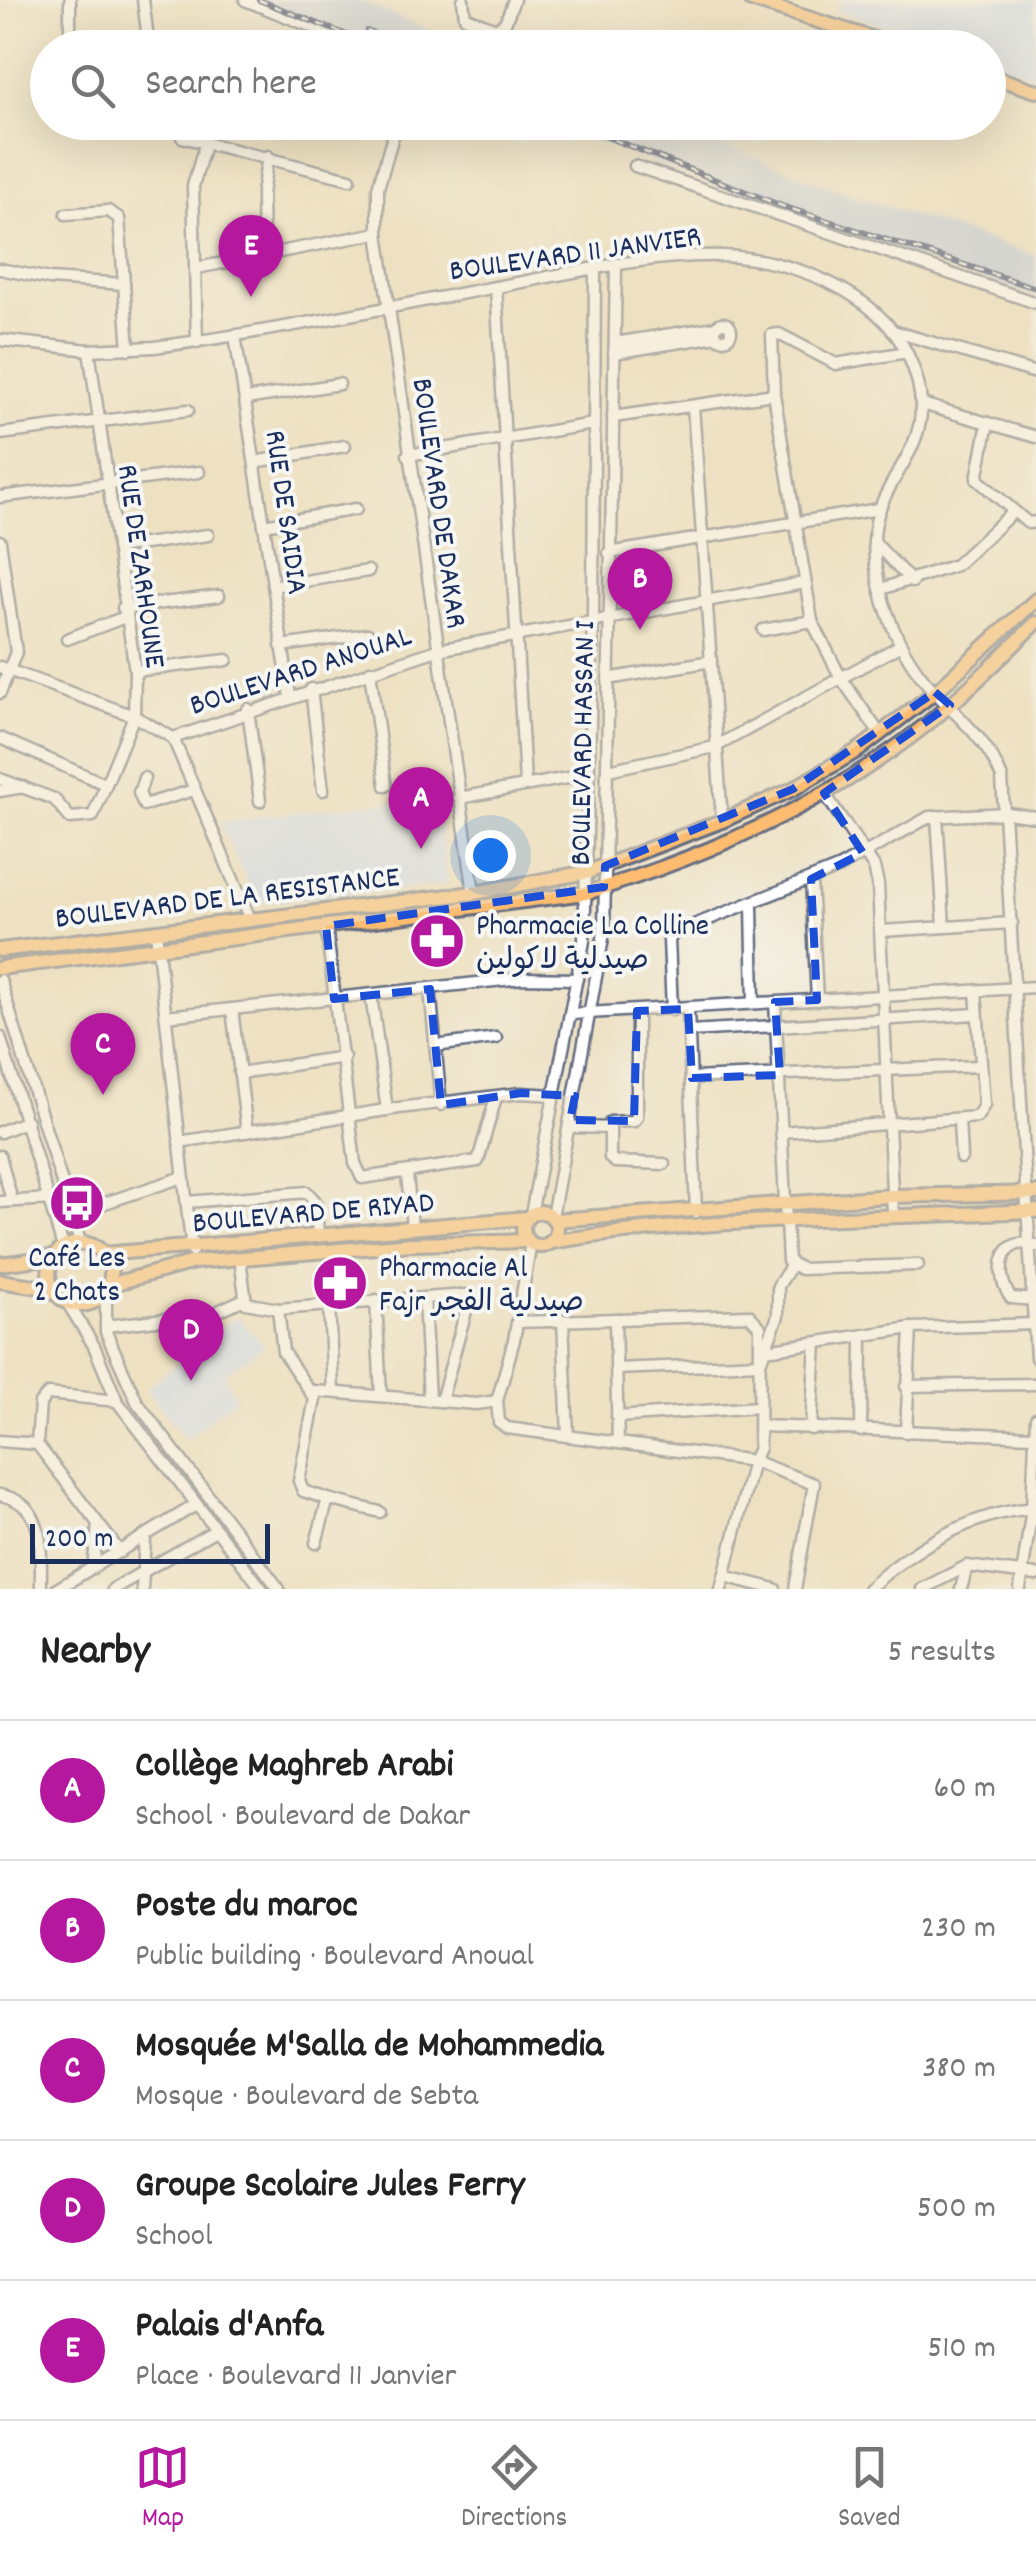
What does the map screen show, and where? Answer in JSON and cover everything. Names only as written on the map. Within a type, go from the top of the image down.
[{"type":"main road","points":[[751,0],[847,30]]},
{"type":"main road","points":[[1006,81],[1036,92]]},
{"type":"main road","name":"BOULEVARD DE LA RESISTANCE","points":[[0,952],[249,916],[474,892],[588,872],[722,822],[793,789],[880,734],[935,692],[1036,600]]},
{"type":"main road","name":"BOULEVARD DE LA RESISTANCE","points":[[0,968],[586,893],[715,848],[824,794],[950,706],[1036,623]]},
{"type":"main road","points":[[0,952],[0,968]]},
{"type":"main road","points":[[1031,1193],[890,1196],[696,1212],[529,1216],[523,1227],[529,1242],[551,1242],[665,1228],[893,1213],[1032,1212]]},
{"type":"main road","name":"BOULEVARD DE RIYAD","points":[[107,1287],[193,1254],[318,1236],[529,1216]]},
{"type":"main road","points":[[551,1242],[557,1228],[553,1218]]},
{"type":"main road","points":[[0,1264],[58,1252],[80,1242],[104,1254],[110,1268],[107,1287],[83,1305],[67,1302],[53,1289],[0,1281]]},
{"type":"main road","name":"BOULEVARD DE RIYAD","points":[[104,1254],[240,1258],[412,1244],[529,1242]]},
{"type":"main road","points":[[53,1289],[49,1270],[58,1252]]},
{"type":"street","points":[[70,0],[70,30]]},
{"type":"street","points":[[143,0],[148,30]]},
{"type":"street","points":[[245,0],[317,30]]},
{"type":"street","points":[[463,0],[465,17],[496,29],[505,23],[514,0]]},
{"type":"street","points":[[200,140],[350,179]]},
{"type":"street","name":"BOULEVARD DE DAKAR","points":[[392,140],[378,188],[378,233],[474,892]]},
{"type":"street","points":[[197,342],[193,186],[206,141]]},
{"type":"street","points":[[263,254],[262,194],[268,156]]},
{"type":"street","points":[[636,166],[1036,303]]},
{"type":"street","points":[[66,214],[108,211],[119,218],[128,349]]},
{"type":"street","points":[[197,268],[378,233]]},
{"type":"street","name":"BOULEVARD 11 JANVIER","points":[[0,340],[89,350],[197,342],[595,268],[724,256],[802,271],[843,291],[891,331],[907,352],[922,404],[912,453],[879,510],[874,541],[881,589],[901,645],[935,692],[988,748],[1002,778],[1007,813],[1013,988],[1030,1121],[1036,1358]]},
{"type":"street","name":"BOULEVARD HASSAN I","points":[[553,1218],[604,933],[616,266]]},
{"type":"street","name":"BOULEVARD HASSAN I","points":[[529,1216],[578,979],[588,872],[595,268]]},
{"type":"street","points":[[0,269],[50,279],[124,284]]},
{"type":"street","points":[[496,287],[526,782]]},
{"type":"street","points":[[891,331],[1036,373]]},
{"type":"street","points":[[615,348],[717,332]]},
{"type":"street","points":[[880,734],[841,678],[812,621],[774,394],[772,335],[780,334],[836,364],[907,352]]},
{"type":"street","name":"RUE DE SAIDIA","points":[[234,336],[290,696]]},
{"type":"street","name":"RUE DE ZARHOUNE","points":[[23,787],[54,799],[68,817],[96,814],[134,716],[135,671],[105,486],[89,350]]},
{"type":"street","points":[[246,400],[339,384]]},
{"type":"street","points":[[612,417],[774,394]]},
{"type":"street","points":[[922,404],[1036,437]]},
{"type":"street","points":[[693,406],[722,822]]},
{"type":"street","points":[[0,434],[188,410]]},
{"type":"street","points":[[988,423],[977,478],[1013,512],[1028,523],[1036,522]]},
{"type":"street","points":[[408,455],[593,424]]},
{"type":"street","points":[[256,462],[345,446]]},
{"type":"street","points":[[0,498],[199,472]]},
{"type":"street","points":[[264,525],[356,509]]},
{"type":"street","points":[[609,554],[879,510]]},
{"type":"street","points":[[881,589],[956,565],[1013,512]]},
{"type":"street","points":[[117,548],[208,535]]},
{"type":"street","points":[[0,541],[16,652],[5,669],[0,693]]},
{"type":"street","points":[[874,541],[912,582]]},
{"type":"street","points":[[274,586],[368,570]]},
{"type":"street","name":"BOULEVARD ANOUAL","points":[[5,669],[134,716],[173,738],[248,709],[437,650],[593,618],[804,584]]},
{"type":"street","points":[[68,639],[124,612],[219,596]]},
{"type":"street","points":[[763,630],[812,621]]},
{"type":"street","points":[[281,646],[368,634]]},
{"type":"street","points":[[608,770],[715,746],[901,645]]},
{"type":"street","points":[[135,671],[227,660]]},
{"type":"street","points":[[608,679],[711,661]]},
{"type":"street","points":[[370,671],[386,786]]},
{"type":"street","points":[[311,689],[324,790]]},
{"type":"street","points":[[248,709],[260,801]]},
{"type":"street","points":[[0,738],[106,784]]},
{"type":"street","points":[[173,738],[249,916]]},
{"type":"street","points":[[459,798],[526,782],[589,774]]},
{"type":"street","points":[[144,778],[139,793],[144,805],[194,790]]},
{"type":"street","points":[[0,779],[23,787]]},
{"type":"street","points":[[0,791],[23,787]]},
{"type":"street","points":[[824,794],[874,866],[881,931],[881,1020],[893,1213]]},
{"type":"street","points":[[672,1010],[671,936],[811,879],[920,820],[1007,813],[1036,817]]},
{"type":"street","points":[[937,816],[944,927]]},
{"type":"street","points":[[811,879],[817,1000]]},
{"type":"street","points":[[752,904],[754,1004]]},
{"type":"street","points":[[881,931],[1012,923]]},
{"type":"street","points":[[326,926],[356,1170],[362,1178],[478,1161],[496,1096]]},
{"type":"street","points":[[156,930],[193,1254]]},
{"type":"street","points":[[166,1016],[522,978],[578,979]]},
{"type":"street","points":[[0,980],[80,1242]]},
{"type":"street","points":[[570,1014],[1036,988]]},
{"type":"street","points":[[430,989],[442,1105]]},
{"type":"street","points":[[781,1132],[958,1120],[981,1112],[976,991]]},
{"type":"street","points":[[370,995],[387,1110]]},
{"type":"street","points":[[775,1002],[784,1204],[791,1266]]},
{"type":"street","points":[[688,1008],[696,1212]]},
{"type":"street","points":[[232,1009],[247,1132]]},
{"type":"street","points":[[570,1123],[610,1125],[634,1121],[638,1116],[637,1012]]},
{"type":"street","points":[[690,1031],[977,1014]]},
{"type":"street","points":[[0,1037],[6,1078],[27,1121],[51,1199],[58,1252]]},
{"type":"street","points":[[435,1046],[496,1038]]},
{"type":"street","points":[[1020,1052],[1036,1052]]},
{"type":"street","points":[[239,1073],[344,1058]]},
{"type":"street","points":[[692,1078],[980,1066]]},
{"type":"street","points":[[179,1142],[496,1096],[553,1095]]},
{"type":"street","points":[[958,1120],[961,1158]]},
{"type":"street","points":[[0,1132],[27,1121]]},
{"type":"street","points":[[610,1125],[612,1160],[664,1164]]},
{"type":"street","points":[[0,1156],[6,1202],[51,1199]]},
{"type":"street","points":[[408,1174],[412,1227]]},
{"type":"street","points":[[72,1214],[183,1177]]},
{"type":"street","points":[[187,1202],[308,1192],[316,1202],[318,1236]]},
{"type":"street","points":[[529,1242],[518,1322],[496,1401],[499,1422],[507,1428],[753,1461],[814,1484],[796,1589]]},
{"type":"street","points":[[1032,1245],[1010,1248],[999,1264],[1000,1283],[1011,1298],[1033,1301]]},
{"type":"street","points":[[240,1258],[244,1299],[254,1308],[462,1294],[469,1299],[445,1385],[435,1401]]},
{"type":"street","points":[[775,1589],[723,1586],[762,1426],[757,1321],[776,1297],[785,1270],[791,1266],[918,1265]]},
{"type":"street","points":[[107,1287],[106,1326],[137,1402],[279,1589]]},
{"type":"street","points":[[760,1363],[778,1316],[776,1297]]},
{"type":"street","points":[[424,1298],[428,1382],[435,1401]]},
{"type":"street","points":[[106,1326],[214,1313],[244,1299]]},
{"type":"street","points":[[376,1300],[381,1396]]},
{"type":"street","points":[[67,1302],[94,1346],[117,1401],[194,1506],[262,1589]]},
{"type":"street","points":[[329,1304],[333,1391]]},
{"type":"street","points":[[278,1308],[283,1352],[314,1391],[315,1404],[298,1481],[307,1494],[380,1512]]},
{"type":"street","points":[[518,1322],[749,1315],[757,1321]]},
{"type":"street","points":[[615,1319],[618,1442]]},
{"type":"street","points":[[563,1320],[568,1436]]},
{"type":"street","points":[[766,1350],[911,1328],[1034,1324]]},
{"type":"street","points":[[906,1432],[911,1328]]},
{"type":"street","points":[[861,1431],[862,1336]]},
{"type":"street","points":[[811,1429],[816,1343]]},
{"type":"street","points":[[616,1369],[760,1363]]},
{"type":"street","points":[[428,1382],[445,1385]]},
{"type":"street","points":[[906,1386],[1036,1384]]},
{"type":"street","points":[[314,1391],[435,1401],[496,1401]]},
{"type":"street","points":[[117,1401],[48,1394],[40,1403],[37,1444],[120,1552]]},
{"type":"street","points":[[617,1416],[759,1407]]},
{"type":"street","points":[[1020,1589],[1034,1508],[1036,1418]]},
{"type":"street","points":[[762,1426],[1034,1436]]},
{"type":"street","points":[[0,1454],[1,1441],[37,1444]]},
{"type":"street","points":[[0,1495],[27,1506],[38,1525],[41,1589]]},
{"type":"street","points":[[316,1542],[328,1499]]},
{"type":"street","points":[[57,1589],[194,1506]]},
{"type":"street","points":[[868,1589],[902,1560],[956,1529],[1034,1508]]},
{"type":"street","points":[[93,1568],[98,1524]]},
{"type":"street","points":[[113,1589],[214,1531]]},
{"type":"street","points":[[142,1589],[145,1538]]},
{"type":"street","points":[[962,1589],[967,1566]]},
{"type":"street","points":[[922,1589],[967,1566],[1036,1575]]},
{"type":"highlighted area","points":[[935,692],[950,705],[824,793],[863,853],[811,879],[817,1000],[775,1002],[780,1075],[692,1078],[688,1009],[637,1011],[634,1121],[570,1120],[575,1096],[521,1093],[441,1105],[430,989],[334,999],[326,926],[604,887],[605,866],[793,789]]},
{"type":"shaded area","points":[[252,0],[358,0],[428,30],[328,30]]},
{"type":"shaded area","points":[[840,0],[1036,0],[1036,76],[1006,66],[1006,30],[896,30],[837,11]]},
{"type":"shaded area","points":[[593,140],[709,140],[840,191],[1036,256],[1036,297],[865,241]]},
{"type":"shaded area","points":[[436,796],[448,884],[257,903],[219,822]]},
{"type":"shaded area","points":[[237,1316],[265,1346],[224,1374],[236,1397],[185,1440],[146,1388]]},
{"type":"railway","points":[[259,0],[334,30]]},
{"type":"railway","points":[[615,140],[782,206],[1036,288]]},
{"type":"place","name":"Palais d'Anfa","points":[[251,297]]},
{"type":"place","name":"Poste du maroc","points":[[640,630]]},
{"type":"place","name":"Collège Maghreb Arabi","points":[[421,849]]},
{"type":"place","name":"Pharmacie La Colline صيدلية لاكولين","points":[[437,941]]},
{"type":"place","name":"Mosquée M'Salla de Mohammedia","points":[[103,1095]]},
{"type":"place","name":"Café Les 2 Chats","points":[[77,1203]]},
{"type":"place","name":"Pharmacie Al Fajr صيدلية الفجر","points":[[340,1283]]},
{"type":"place","name":"Groupe Scolaire Jules Ferry","points":[[191,1381]]}]
